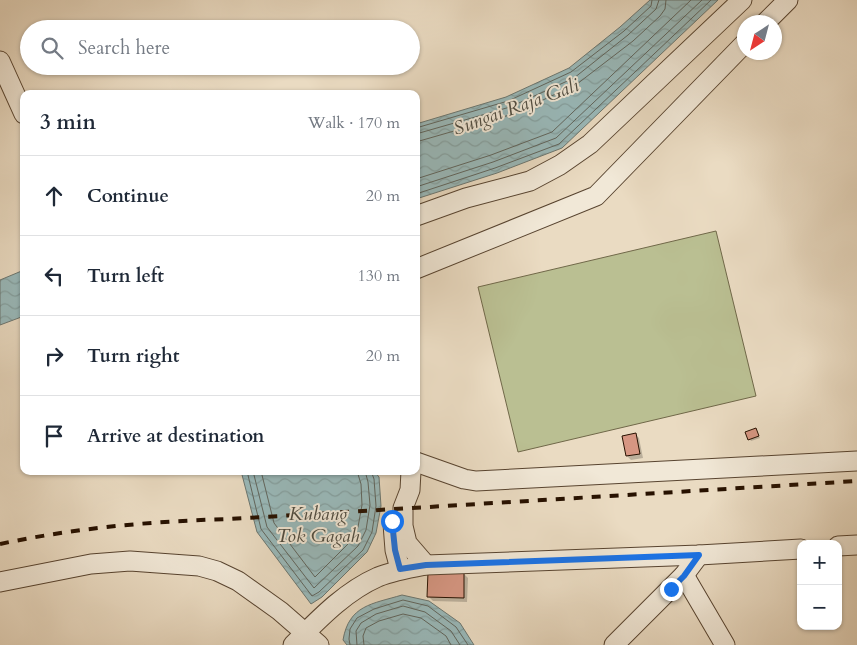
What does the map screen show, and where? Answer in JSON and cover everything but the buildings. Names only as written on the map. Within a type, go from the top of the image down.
[{"type":"street","points":[[420,215],[466,198],[530,181],[560,165],[590,144],[742,0]]},
{"type":"street","points":[[773,15],[788,0]]},
{"type":"street","points":[[420,267],[596,196],[737,51]]},
{"type":"street","points":[[0,61],[20,105]]},
{"type":"street","points":[[420,463],[464,479],[476,481],[857,461]]},
{"type":"street","points":[[410,481],[403,508],[403,526],[407,543],[426,565]]},
{"type":"street","points":[[400,569],[395,550],[391,507],[410,481]]},
{"type":"street","points":[[842,546],[857,545]]},
{"type":"street","points":[[0,582],[101,563],[130,561],[199,566],[238,581],[273,606],[306,641],[325,613],[376,578],[400,569],[426,565],[699,555],[797,549]]},
{"type":"street","points":[[614,645],[684,576],[699,555]]},
{"type":"street","points":[[684,576],[725,645]]},
{"type":"green space","points":[[716,231],[756,396],[518,452],[478,287]]},
{"type":"water","name":"Sungai Raja Gali","points":[[650,0],[718,0],[562,148],[497,173],[420,198],[420,123],[506,97],[569,68]]},
{"type":"water","points":[[20,272],[20,318],[0,325],[0,280]]},
{"type":"water","name":"Kubang Tok Gagah","points":[[242,475],[377,475],[379,477],[381,506],[376,533],[367,552],[322,597],[311,604],[257,532]]},
{"type":"water","points":[[402,595],[429,601],[460,623],[474,645],[347,645],[343,640],[346,628],[356,613],[372,604]]},
{"type":"railway","points":[[0,544],[85,530],[143,524],[857,481]]},
{"type":"route","points":[[392,521],[395,550],[400,569],[426,565],[699,555],[684,576],[671,589]]}]
